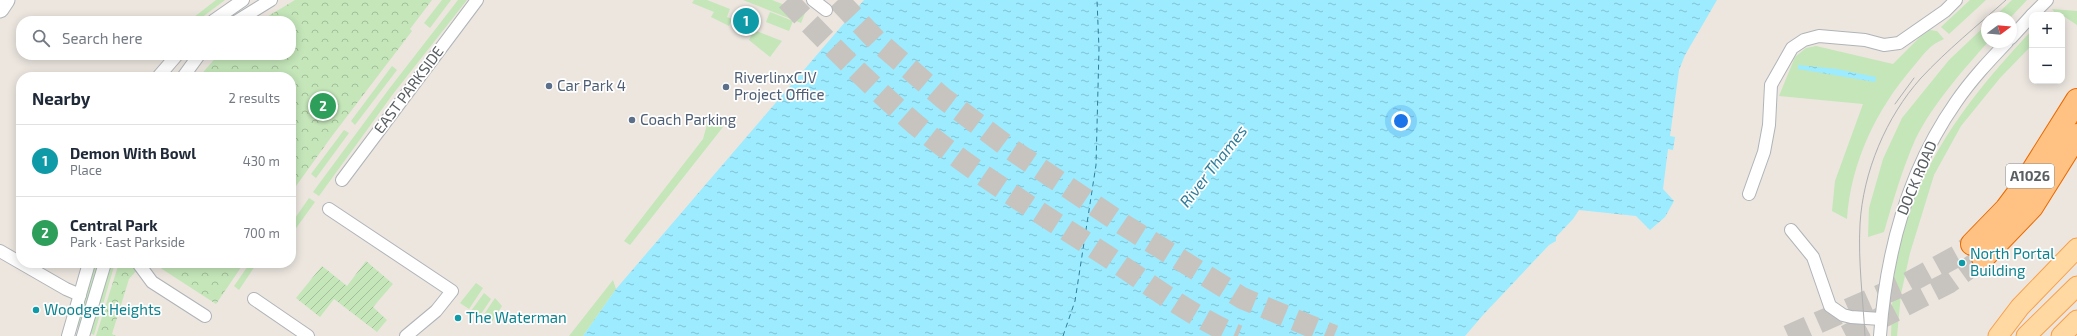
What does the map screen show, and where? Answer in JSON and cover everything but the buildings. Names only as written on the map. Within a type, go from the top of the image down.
[{"type":"highway","name":"A1026","points":[[2077,100],[2021,189],[1977,251],[2032,207],[2077,135]]},
{"type":"main road","points":[[1998,336],[2020,307],[2077,248]]},
{"type":"main road","points":[[2026,336],[2077,286]]},
{"type":"main road","points":[[2061,336],[2077,320]]},
{"type":"street","points":[[0,9],[5,0]]},
{"type":"street","points":[[220,16],[243,0]]},
{"type":"street","points":[[245,16],[271,0]]},
{"type":"street","name":"EAST PARKSIDE","points":[[342,180],[478,0]]},
{"type":"street","points":[[813,0],[826,10]]},
{"type":"street","points":[[1749,194],[1766,138],[1771,84],[1792,48],[1804,40],[1819,36],[1866,40],[1884,46],[1900,43],[1945,11],[1956,0]]},
{"type":"street","points":[[2035,12],[2047,0]]},
{"type":"street","points":[[2017,31],[2029,18]]},
{"type":"street","name":"DOCK ROAD","points":[[1880,336],[1883,295],[1893,243],[1914,178],[1930,144],[1956,101],[2002,48]]},
{"type":"street","points":[[162,72],[173,60]]},
{"type":"street","points":[[187,72],[195,60]]},
{"type":"street","points":[[329,209],[452,291],[436,311],[406,336]]},
{"type":"street","points":[[1791,230],[1813,257],[1830,306],[1843,315],[1881,319]]},
{"type":"street","points":[[0,251],[16,260]]},
{"type":"street","points":[[29,268],[66,290],[80,294]]},
{"type":"street","points":[[68,336],[88,268]]},
{"type":"street","points":[[83,336],[103,268]]},
{"type":"street","points":[[142,268],[152,282],[205,316]]},
{"type":"street","points":[[254,299],[308,336]]},
{"type":"green space","points":[[216,0],[225,0],[204,16],[195,16]]},
{"type":"green space","points":[[295,0],[432,0],[410,29],[412,31],[296,186],[296,72],[203,72],[214,60],[296,60],[296,16],[268,16]]},
{"type":"green space","points":[[442,0],[451,0],[430,28],[424,23]]},
{"type":"green space","points":[[458,0],[467,0],[393,94],[319,196],[313,192],[389,89]]},
{"type":"green space","points":[[694,0],[707,0],[730,9],[727,17],[732,19],[729,26],[711,17],[714,12],[692,3]]},
{"type":"green space","points":[[743,0],[772,0],[805,13],[801,23]]},
{"type":"green space","points":[[1970,0],[1986,0],[1949,34],[1941,27]]},
{"type":"green space","points":[[2012,0],[2027,0],[2016,12],[1999,12]]},
{"type":"green space","points":[[2052,9],[2077,11],[2077,25],[2065,17],[2065,12],[2054,12]]},
{"type":"green space","points":[[770,12],[793,21],[789,31],[766,22]]},
{"type":"green space","points":[[754,30],[782,41],[770,57],[749,40]]},
{"type":"green space","points":[[1930,30],[1937,31],[1944,39],[1930,47],[1924,54],[1900,84],[1877,119],[1860,157],[1854,177],[1849,198],[1847,219],[1832,211],[1835,181],[1863,104],[1779,96],[1795,57],[1806,48],[1816,46],[1893,64],[1920,37]]},
{"type":"green space","points":[[1981,30],[1981,48],[1983,48],[1958,76],[1939,101],[1915,140],[1894,197],[1884,232],[1868,237],[1869,208],[1883,159],[1902,118],[1949,60]]},
{"type":"green space","points":[[2029,33],[2029,48],[2000,78],[1961,126],[1934,175],[1910,253],[1901,294],[1897,336],[1891,336],[1893,286],[1897,255],[1909,213],[1920,186],[1932,161],[1961,115],[1994,72]]},
{"type":"green space","points":[[392,66],[397,70],[355,125],[351,121]]},
{"type":"green space","points":[[710,114],[723,127],[630,245],[624,241],[703,139]]},
{"type":"green space","points":[[344,130],[349,133],[316,178],[311,174]]},
{"type":"green space","points":[[309,198],[315,202],[296,228],[296,217]]},
{"type":"green space","points":[[366,261],[393,284],[373,307],[387,320],[377,332],[334,299],[320,317],[296,298],[322,266],[347,286]]},
{"type":"green space","points":[[94,268],[97,268],[79,328],[77,326]]},
{"type":"green space","points":[[110,268],[114,268],[94,335],[90,333]]},
{"type":"green space","points":[[117,268],[136,268],[137,270],[129,279],[112,334],[116,336],[96,336]]},
{"type":"green space","points":[[161,268],[241,268],[216,304]]},
{"type":"green space","points":[[247,268],[254,268],[239,290],[234,286]]},
{"type":"green space","points":[[613,280],[616,289],[583,336],[569,336]]},
{"type":"green space","points":[[476,283],[483,288],[469,309],[460,303]]},
{"type":"green space","points":[[484,293],[491,299],[479,317],[471,311]]},
{"type":"green space","points":[[495,298],[502,306],[490,325],[481,319]]},
{"type":"water","name":"River Thames","points":[[864,0],[1717,0],[1685,55],[1679,70],[1670,136],[1675,137],[1673,150],[1668,149],[1663,189],[1674,201],[1665,217],[1650,230],[1636,216],[1579,210],[1573,219],[1556,237],[1556,241],[1549,245],[1465,336],[583,336],[616,289]]},
{"type":"water","points":[[1798,65],[1837,69],[1876,77],[1875,82],[1798,69]]},
{"type":"ferry route","points":[[1063,336],[1075,301],[1096,165],[1099,49],[1097,0]]},
{"type":"tunnel","points":[[787,0],[882,94],[915,124],[938,142],[1009,193],[1187,310],[1238,336]]},
{"type":"tunnel","points":[[838,0],[876,40],[943,98],[1012,150],[1124,225],[1242,298],[1334,336]]},
{"type":"tunnel","points":[[1788,336],[1908,283],[1959,255],[1972,244]]},
{"type":"tunnel","points":[[1846,336],[1948,283],[1983,258]]},
{"type":"tram line","points":[[1865,336],[1860,266],[1860,224],[1866,185],[1878,146],[1897,110],[1908,93],[1921,78],[2006,0]]},
{"type":"tram line","points":[[1895,104],[1914,78]]},
{"type":"place","name":"Demon With Bowl","points":[[746,21]]},
{"type":"place","name":"Car Park 4","points":[[549,86]]},
{"type":"place","name":"RiverlinxCJV Project Office","points":[[726,87]]},
{"type":"place","name":"Central Park","points":[[323,106]]},
{"type":"place","name":"Coach Parking","points":[[632,120]]},
{"type":"place","name":"North Portal Building","points":[[1962,263]]},
{"type":"place","name":"Woodget Heights","points":[[36,310]]},
{"type":"place","name":"The Waterman","points":[[458,318]]}]
